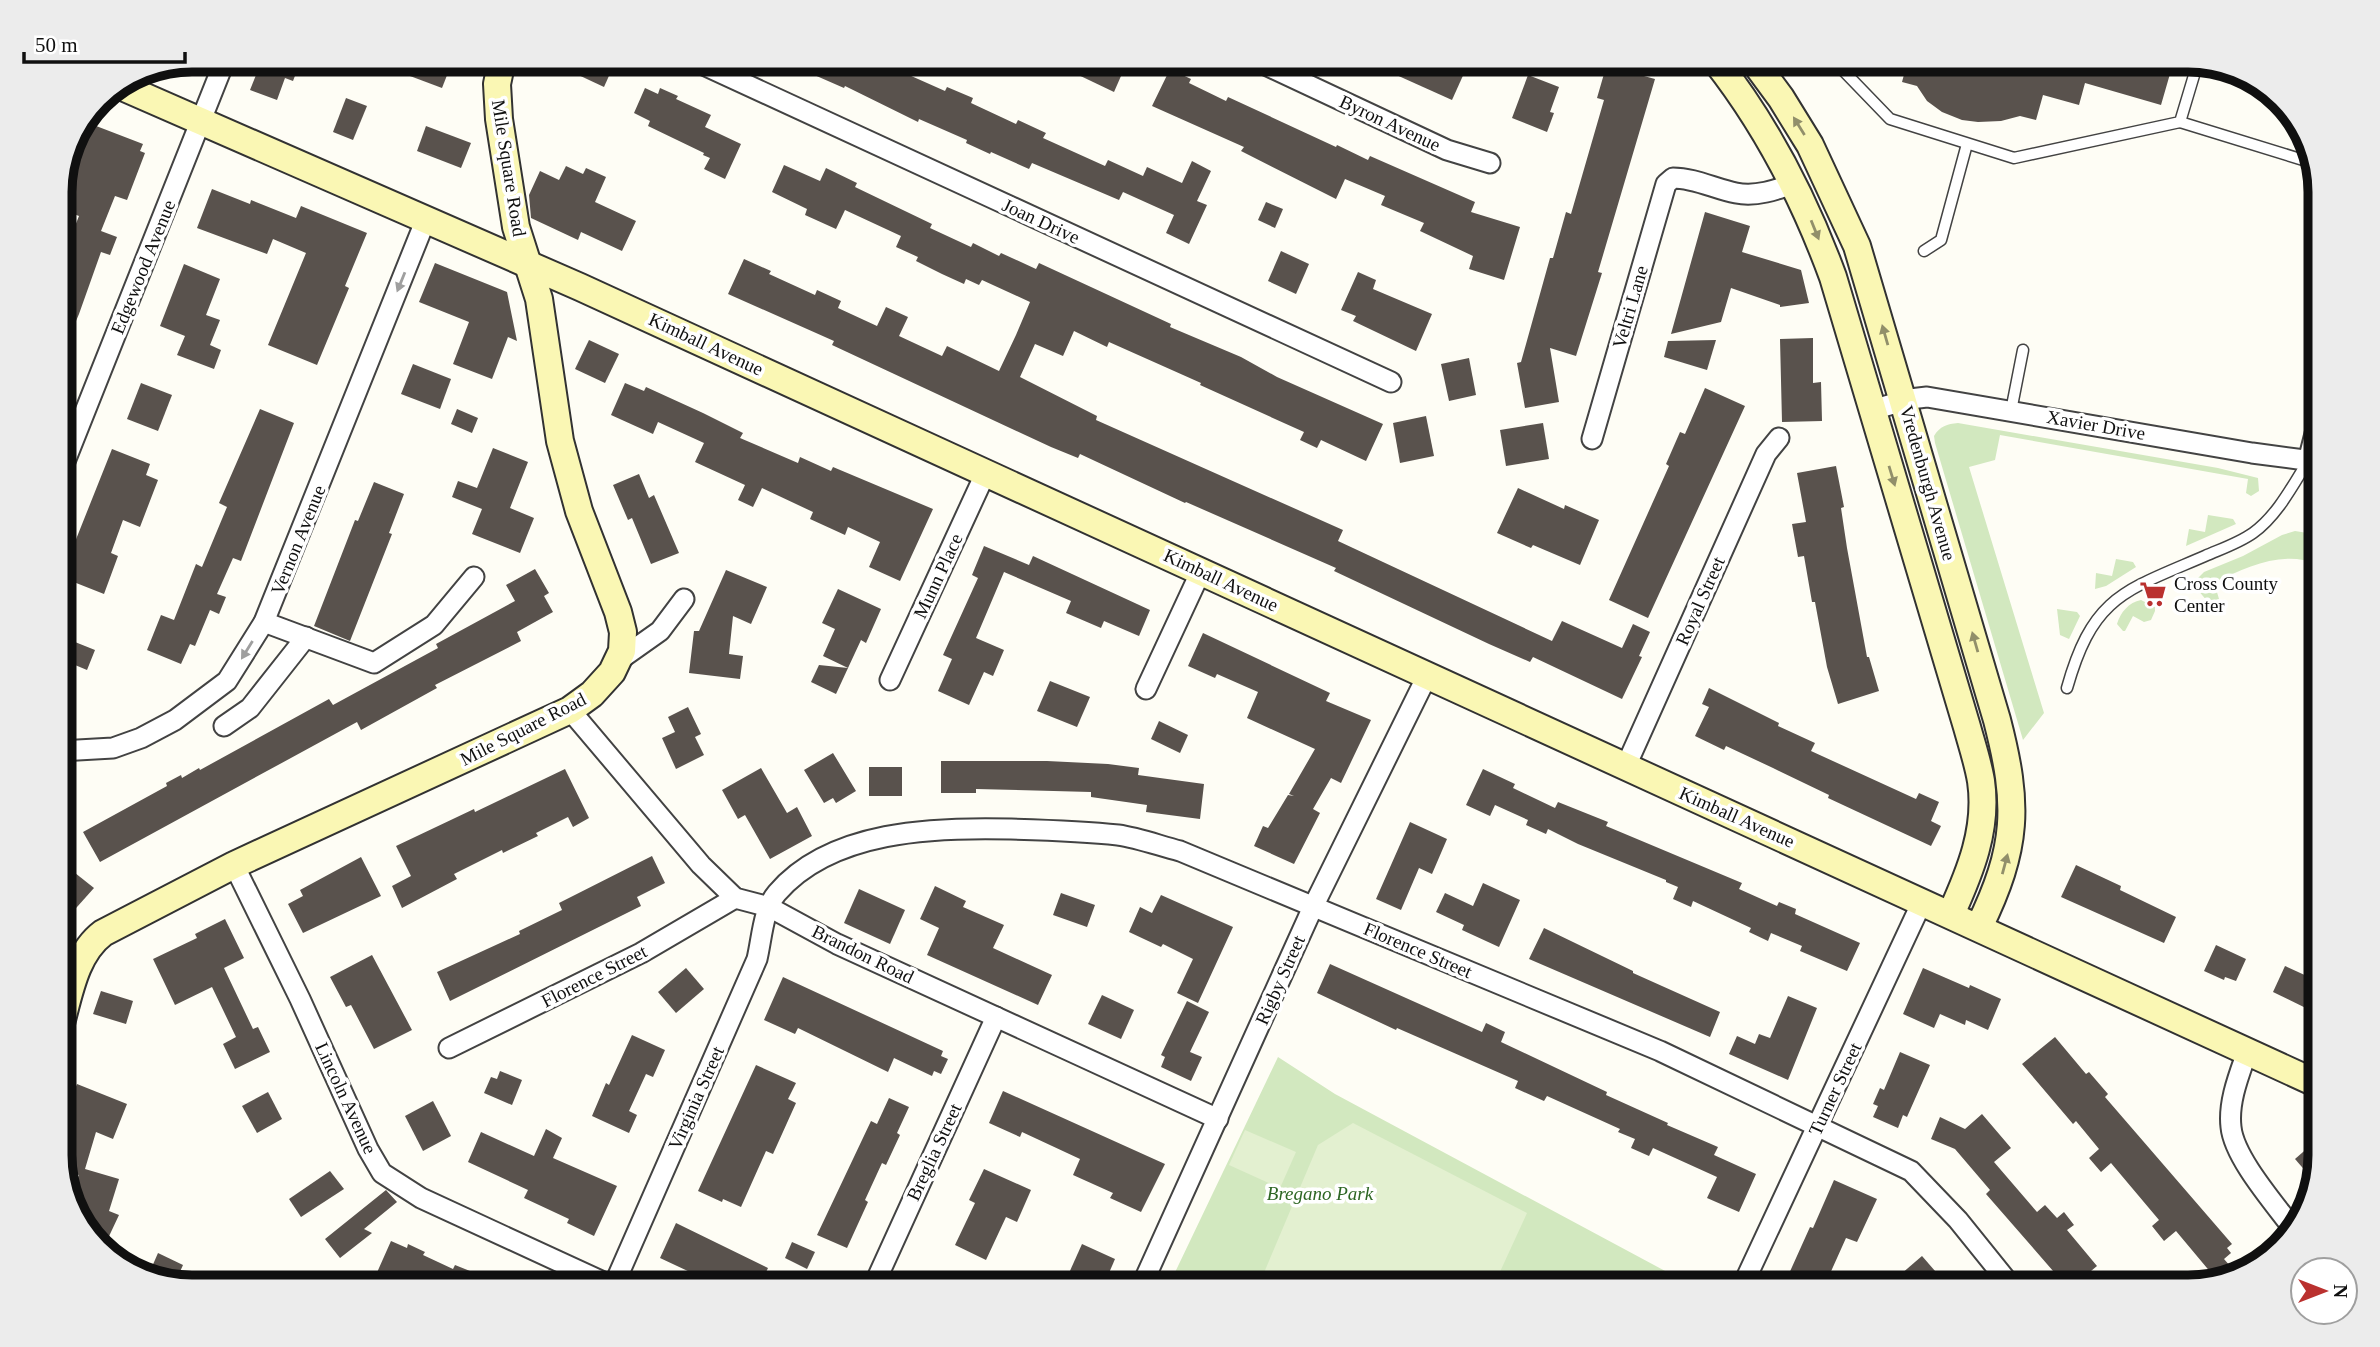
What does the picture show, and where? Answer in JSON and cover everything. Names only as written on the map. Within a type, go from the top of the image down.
[{"type":"street","name":"Edgewood Avenue","points":[[72,444],[220,72]]},
{"type":"street","name":"Mile Square Road","points":[[72,986],[76,972],[94,940],[124,921],[234,865],[570,710],[601,686],[619,660],[623,642],[621,621],[579,511],[565,465],[539,299],[516,227],[497,106],[500,72]]},
{"type":"street","name":"Joan Drive","points":[[718,72],[1391,382]]},
{"type":"street","name":"Byron Avenue","points":[[1281,72],[1447,150],[1490,163]]},
{"type":"street","name":"Vredenburgh Avenue","points":[[1724,72],[1756,117],[1795,183],[1816,230],[1833,277],[1967,727],[1981,782],[1982,815],[1973,861],[1951,914]]},
{"type":"street","name":"Vredenburgh Avenue","points":[[1762,72],[1810,145],[1847,221],[1872,292],[2008,761],[2013,820],[2011,841],[2001,878],[1979,927]]},
{"type":"street","name":"Kimball Avenue","points":[[129,90],[527,263],[2308,1080]]},
{"type":"street","name":"Veltri Lane","points":[[1592,439],[1666,184],[1673,178],[1683,178],[1739,194],[1771,192],[1795,183]]},
{"type":"street","name":"Vernon Avenue","points":[[72,750],[113,748],[141,738],[174,720],[227,681],[264,622],[426,219]]},
{"type":"street","name":"Xavier Drive","points":[[1872,410],[1927,397],[2308,460]]},
{"type":"street","name":"Royal Street","points":[[1626,766],[1766,454],[1779,438]]},
{"type":"street","name":"Munn Place","points":[[890,680],[985,472]]},
{"type":"street","points":[[1146,689],[1202,571]]},
{"type":"street","points":[[264,622],[374,663],[434,625],[474,577]]},
{"type":"street","points":[[619,660],[660,631],[684,599]]},
{"type":"street","points":[[224,726],[250,708],[279,675],[306,637]]},
{"type":"street","name":"Rigby Street","points":[[1146,1275],[1313,907],[1427,676]]},
{"type":"street","name":"Brandon Road","points":[[570,710],[701,865],[735,898],[769,907],[837,944],[1218,1119]]},
{"type":"street","points":[[1967,727],[1997,720]]},
{"type":"street","name":"Florence Street","points":[[769,907],[775,895],[791,878],[835,851],[908,832],[954,828],[1042,830],[1120,836],[1180,851],[1660,1051],[1911,1171],[1958,1220],[2002,1275]]},
{"type":"street","name":"Lincoln Avenue","points":[[234,865],[300,999],[368,1149],[382,1173],[421,1198],[587,1275]]},
{"type":"street","name":"Florence Street","points":[[449,1048],[641,953],[735,898]]},
{"type":"street","name":"Turner Street","points":[[1748,1275],[1922,902]]},
{"type":"street","name":"Virginia Street","points":[[618,1275],[757,959],[769,907]]},
{"type":"street","name":"Breglia Street","points":[[878,1275],[996,1017]]},
{"type":"street","points":[[2247,1052],[2234,1088],[2231,1128],[2244,1161],[2288,1221]]},
{"type":"lane","points":[[1845,72],[1890,119],[2014,158],[2180,122],[2304,160]]},
{"type":"lane","points":[[2180,122],[2195,72]]},
{"type":"lane","points":[[1924,251],[1941,240],[1967,144]]},
{"type":"lane","points":[[2011,411],[2023,350]]},
{"type":"lane","points":[[2067,688],[2090,628],[2108,605],[2130,589],[2253,533],[2272,514],[2308,469]]},
{"type":"green space","points":[[1958,423],[2218,468],[2258,478],[2259,491],[2251,496],[2246,493],[2248,479],[2000,435],[1995,460],[1969,467],[2044,713],[2023,740],[1935,443],[1934,436],[1939,430]]},
{"type":"green space","points":[[2208,515],[2233,519],[2236,524],[2186,546],[2189,529],[2205,532]]},
{"type":"green space","points":[[2295,531],[2308,533],[2308,562],[2279,559],[2253,566],[2214,582],[2219,599],[2208,602],[2197,589],[2197,579],[2204,572],[2243,556]]},
{"type":"green space","points":[[2116,559],[2133,562],[2136,567],[2106,586],[2095,589],[2096,573],[2112,576]]},
{"type":"green space","points":[[2141,600],[2155,607],[2151,620],[2144,622],[2133,616],[2123,631],[2117,624],[2120,616],[2129,606]]},
{"type":"green space","points":[[2057,609],[2077,612],[2080,616],[2069,639],[2060,635]]},
{"type":"green space","name":"Bregano Park","points":[[1278,1057],[1335,1094],[1673,1275],[1174,1275]]},
{"type":"green space","points":[[1353,1123],[1527,1213],[1499,1275],[1263,1275],[1318,1145]]},
{"type":"green space","points":[[1245,1130],[1296,1152],[1280,1188],[1229,1165]]},
{"type":"building","points":[[257,72],[296,72],[293,81],[285,78],[277,100],[250,90]]},
{"type":"building","points":[[402,72],[448,72],[442,88]]},
{"type":"building","points":[[572,72],[611,72],[604,87]]},
{"type":"building","points":[[807,72],[902,72],[945,91],[947,87],[973,98],[971,103],[1016,124],[1018,120],[1046,133],[1043,138],[1105,166],[1108,160],[1143,176],[1147,167],[1182,183],[1192,161],[1211,171],[1197,201],[1207,205],[1189,244],[1166,233],[1174,215],[1123,192],[1119,200],[1032,163],[1029,169],[991,152],[990,154],[966,143],[967,140],[919,119],[918,122],[845,86],[844,88]]},
{"type":"building","points":[[1072,72],[1123,72],[1114,92]]},
{"type":"building","points":[[1169,72],[1176,72],[1191,79],[1189,83],[1226,101],[1228,97],[1336,147],[1337,145],[1368,160],[1370,156],[1475,202],[1471,212],[1520,227],[1504,280],[1469,269],[1473,256],[1420,231],[1424,223],[1381,205],[1385,196],[1345,179],[1336,199],[1241,151],[1244,147],[1152,106]]},
{"type":"building","points":[[1390,72],[1465,72],[1452,100]]},
{"type":"building","points":[[1605,72],[1645,72],[1644,76],[1655,79],[1598,272],[1602,273],[1576,356],[1550,348],[1559,402],[1525,408],[1517,363],[1521,362],[1550,258],[1553,258],[1566,212],[1571,214],[1604,100],[1597,98]]},
{"type":"building","points":[[1905,72],[2171,72],[2161,105],[2085,83],[2079,105],[2043,95],[2036,120],[2020,116],[2001,121],[1962,120],[1942,112],[1927,101],[1917,86],[1902,82]]},
{"type":"building","points":[[1528,75],[1559,87],[1550,112],[1554,113],[1547,132],[1512,118]]},
{"type":"building","points":[[645,88],[658,94],[660,88],[678,96],[676,99],[711,115],[705,127],[741,144],[725,179],[704,169],[710,158],[703,155],[704,153],[648,126],[650,121],[634,113]]},
{"type":"building","points":[[346,98],[367,106],[353,140],[333,132]]},
{"type":"building","points":[[93,125],[143,144],[140,151],[145,153],[127,200],[115,196],[101,231],[117,237],[110,255],[101,252],[72,330],[72,234],[79,216],[72,213],[76,164]]},
{"type":"building","points":[[426,126],[471,143],[461,168],[417,151]]},
{"type":"building","points":[[784,165],[820,181],[826,168],[857,183],[855,187],[932,224],[930,228],[971,247],[973,243],[1036,269],[1039,263],[1171,324],[1170,327],[1241,357],[1277,377],[1383,424],[1366,461],[1321,440],[1317,448],[1300,440],[1304,432],[1109,342],[1107,347],[1074,331],[1063,356],[1035,344],[1020,377],[1097,416],[1096,420],[1343,530],[1338,541],[1552,641],[1562,621],[1622,648],[1633,624],[1650,632],[1639,656],[1642,657],[1622,699],[1533,657],[1530,662],[1489,644],[1334,571],[1336,568],[1080,454],[1078,458],[1051,447],[832,345],[834,341],[728,294],[744,259],[815,295],[817,290],[841,301],[838,308],[877,326],[886,307],[908,317],[899,336],[942,356],[947,346],[999,371],[1016,335],[1030,302],[982,280],[979,285],[966,279],[964,284],[942,274],[916,261],[918,257],[896,247],[901,236],[845,210],[836,229],[805,215],[807,209],[772,192]]},
{"type":"building","points":[[566,166],[583,174],[586,168],[606,177],[595,202],[636,221],[622,251],[581,232],[578,240],[531,218],[529,195],[540,171],[559,180]]},
{"type":"building","points":[[212,189],[250,204],[251,200],[296,218],[301,206],[367,233],[345,286],[349,288],[317,365],[268,345],[306,253],[273,239],[267,254],[197,228]]},
{"type":"building","points":[[1266,202],[1283,209],[1275,228],[1258,220]]},
{"type":"building","points":[[1705,212],[1750,226],[1742,252],[1801,270],[1809,303],[1780,307],[1731,288],[1721,322],[1671,334]]},
{"type":"building","points":[[1281,251],[1309,264],[1296,294],[1268,281]]},
{"type":"building","points":[[435,263],[507,292],[517,341],[508,337],[492,379],[453,364],[469,322],[419,302]]},
{"type":"building","points":[[184,264],[220,279],[206,315],[220,320],[210,345],[221,350],[214,369],[177,355],[185,336],[160,326]]},
{"type":"building","points":[[1358,272],[1376,280],[1373,289],[1432,314],[1416,351],[1353,321],[1356,316],[1341,310]]},
{"type":"building","points":[[1813,338],[1813,383],[1821,382],[1822,421],[1782,422],[1780,339]]},
{"type":"building","points":[[589,340],[619,354],[605,383],[575,369]]},
{"type":"building","points":[[1716,340],[1707,370],[1664,357],[1668,341]]},
{"type":"building","points":[[1469,358],[1476,395],[1449,401],[1441,364]]},
{"type":"building","points":[[413,364],[451,379],[440,409],[401,394]]},
{"type":"building","points":[[141,383],[172,395],[158,431],[127,419]]},
{"type":"building","points":[[625,383],[644,391],[646,387],[703,413],[743,433],[740,438],[798,463],[800,457],[831,471],[833,467],[933,509],[900,581],[869,567],[880,542],[848,527],[845,535],[810,519],[813,512],[762,488],[753,507],[738,500],[745,485],[695,462],[704,443],[658,422],[653,434],[611,415]]},
{"type":"building","points":[[1705,388],[1745,406],[1648,618],[1609,600],[1669,466],[1666,464],[1680,432],[1685,434]]},
{"type":"building","points":[[260,409],[294,423],[241,561],[233,558],[217,594],[226,597],[219,614],[210,610],[195,646],[190,644],[181,664],[147,650],[161,615],[174,620],[196,564],[202,567],[227,507],[219,503]]},
{"type":"building","points":[[457,409],[478,418],[472,433],[451,424]]},
{"type":"building","points":[[1426,416],[1434,456],[1400,463],[1393,423]]},
{"type":"building","points":[[1543,423],[1549,459],[1506,466],[1500,430]]},
{"type":"building","points":[[493,448],[528,462],[510,508],[534,518],[520,553],[472,534],[482,509],[452,497],[458,481],[477,488]]},
{"type":"building","points":[[112,449],[150,464],[146,475],[158,480],[140,527],[123,520],[111,553],[118,556],[104,594],[72,581],[72,549]]},
{"type":"building","points":[[1836,466],[1844,507],[1841,508],[1847,548],[1867,657],[1879,691],[1838,704],[1827,667],[1815,602],[1812,602],[1804,556],[1798,557],[1792,524],[1806,522],[1797,473]]},
{"type":"building","points":[[639,474],[649,498],[654,495],[679,553],[651,564],[632,518],[628,520],[613,485]]},
{"type":"building","points":[[374,482],[404,494],[389,533],[392,534],[350,641],[314,626],[355,520],[358,521]]},
{"type":"building","points":[[1518,488],[1564,509],[1565,505],[1599,520],[1580,565],[1497,533]]},
{"type":"building","points":[[984,546],[1029,565],[1033,556],[1150,610],[1139,636],[1104,621],[1101,628],[1066,613],[1071,601],[1004,572],[976,638],[1004,650],[993,676],[984,672],[969,705],[938,691],[952,659],[943,655],[978,578],[972,575]]},
{"type":"building","points":[[535,569],[549,593],[544,596],[553,612],[517,632],[521,641],[435,685],[437,688],[361,730],[357,722],[100,862],[83,832],[167,786],[166,783],[181,775],[182,778],[199,768],[200,770],[329,699],[333,705],[438,648],[436,644],[515,601],[506,585]]},
{"type":"building","points":[[726,570],[767,587],[751,624],[733,616],[729,654],[743,656],[740,679],[689,673],[694,631],[699,631]]},
{"type":"building","points":[[838,589],[881,609],[866,643],[861,640],[848,668],[823,656],[835,629],[822,623]]},
{"type":"building","points":[[1203,633],[1330,693],[1326,701],[1371,720],[1341,783],[1331,778],[1313,809],[1320,813],[1294,864],[1254,846],[1263,826],[1268,828],[1288,795],[1294,796],[1289,794],[1315,749],[1247,718],[1258,692],[1217,674],[1215,678],[1188,666]]},
{"type":"building","points":[[72,641],[95,650],[87,670],[75,665],[72,672]]},
{"type":"building","points":[[819,665],[848,668],[836,694],[811,682]]},
{"type":"building","points":[[1050,681],[1090,697],[1077,727],[1037,711]]},
{"type":"building","points":[[1709,688],[1815,743],[1811,751],[1916,799],[1919,793],[1939,802],[1931,821],[1941,826],[1931,846],[1726,746],[1724,750],[1695,736],[1709,707],[1702,704]]},
{"type":"building","points":[[688,707],[701,734],[695,737],[704,755],[676,769],[662,738],[675,732],[668,717]]},
{"type":"building","points":[[1159,721],[1188,735],[1180,753],[1151,739]]},
{"type":"building","points":[[833,753],[856,791],[836,803],[833,798],[824,803],[804,770]]},
{"type":"building","points":[[941,761],[1047,761],[1139,768],[1138,775],[1204,784],[1200,819],[1146,812],[1147,805],[1091,797],[1091,792],[976,789],[976,793],[941,793]]},
{"type":"building","points":[[869,767],[902,767],[902,796],[869,796]]},
{"type":"building","points":[[761,768],[787,813],[797,807],[812,836],[770,859],[745,815],[738,819],[722,790]]},
{"type":"building","points":[[565,769],[589,818],[573,827],[568,817],[536,833],[538,836],[454,874],[457,879],[402,908],[392,886],[411,876],[396,846]]},
{"type":"building","points":[[1483,769],[1515,784],[1513,788],[1555,808],[1558,802],[1608,822],[1606,826],[1742,883],[1739,889],[1777,906],[1779,902],[1796,909],[1795,914],[1860,943],[1847,971],[1800,951],[1802,946],[1771,933],[1768,941],[1749,932],[1751,928],[1693,901],[1691,907],[1673,899],[1678,887],[1666,880],[1548,829],[1546,834],[1526,825],[1528,820],[1495,805],[1490,816],[1466,805]]},
{"type":"building","points":[[1410,822],[1447,839],[1432,874],[1419,868],[1401,910],[1376,899]]},
{"type":"building","points":[[652,856],[665,883],[637,897],[641,906],[450,1001],[437,972],[520,934],[519,931],[562,910],[559,903]]},
{"type":"building","points":[[361,857],[381,896],[303,933],[288,904],[303,896],[300,890]]},
{"type":"building","points":[[2076,865],[2121,886],[2120,890],[2176,917],[2164,943],[2061,897]]},
{"type":"building","points":[[72,871],[94,888],[72,913]]},
{"type":"building","points":[[1483,883],[1520,900],[1499,947],[1462,930],[1464,925],[1436,912],[1445,893],[1473,906]]},
{"type":"building","points":[[935,886],[966,901],[963,907],[1004,925],[993,948],[1052,975],[1038,1005],[927,955],[939,928],[920,919]]},
{"type":"building","points":[[859,889],[905,910],[890,944],[844,923]]},
{"type":"building","points":[[1061,893],[1095,905],[1087,927],[1053,915]]},
{"type":"building","points":[[1161,895],[1233,927],[1198,1003],[1177,993],[1193,959],[1163,944],[1161,947],[1129,932],[1140,907],[1152,913]]},
{"type":"building","points":[[225,919],[244,958],[224,968],[253,1029],[258,1027],[270,1052],[235,1069],[223,1044],[236,1037],[212,987],[175,1005],[153,959],[197,938],[195,934]]},
{"type":"building","points":[[1544,928],[1633,973],[1720,1012],[1710,1037],[1529,959]]},
{"type":"building","points":[[2216,945],[2246,959],[2236,981],[2225,977],[2224,980],[2204,971]]},
{"type":"building","points":[[372,955],[412,1030],[374,1049],[351,1005],[346,1007],[330,977]]},
{"type":"building","points":[[1330,964],[1482,1032],[1486,1023],[1505,1032],[1501,1042],[1607,1092],[1606,1095],[1668,1123],[1667,1125],[1718,1147],[1714,1155],[1756,1174],[1739,1212],[1707,1198],[1717,1177],[1653,1148],[1649,1156],[1631,1148],[1635,1139],[1618,1132],[1620,1129],[1547,1096],[1544,1101],[1515,1088],[1518,1081],[1397,1028],[1396,1030],[1317,993]]},
{"type":"building","points":[[2285,966],[2308,977],[2308,1009],[2273,992]]},
{"type":"building","points":[[686,968],[704,989],[676,1013],[658,992]]},
{"type":"building","points":[[1923,968],[2001,999],[1988,1030],[1966,1020],[1965,1025],[1940,1014],[1934,1028],[1903,1014]]},
{"type":"building","points":[[783,977],[943,1051],[941,1056],[948,1059],[941,1074],[934,1071],[932,1076],[894,1058],[888,1072],[798,1028],[795,1034],[764,1020]]},
{"type":"building","points":[[101,991],[133,1001],[126,1024],[93,1014]]},
{"type":"building","points":[[1102,995],[1134,1010],[1121,1039],[1088,1024]]},
{"type":"building","points":[[1788,996],[1817,1008],[1788,1080],[1729,1054],[1737,1036],[1755,1044],[1759,1034],[1770,1038]]},
{"type":"building","points":[[1187,1001],[1209,1012],[1190,1052],[1202,1057],[1191,1081],[1161,1067],[1165,1057],[1161,1055]]},
{"type":"building","points":[[632,1035],[665,1050],[653,1077],[646,1074],[629,1111],[637,1115],[629,1133],[592,1116]]},
{"type":"building","points":[[2055,1037],[2086,1074],[2089,1072],[2108,1094],[2105,1097],[2232,1244],[2227,1248],[2231,1253],[2224,1259],[2231,1267],[2211,1273],[2176,1231],[2164,1241],[2152,1226],[2159,1220],[2111,1163],[2101,1172],[2089,1158],[2099,1149],[2076,1121],[2073,1124],[2022,1064]]},
{"type":"building","points":[[1900,1052],[1930,1065],[1907,1117],[1903,1115],[1898,1128],[1873,1117],[1878,1106],[1873,1104],[1880,1088],[1884,1090]]},
{"type":"building","points":[[756,1065],[796,1083],[788,1099],[796,1103],[773,1154],[766,1151],[741,1207],[698,1191]]},
{"type":"building","points":[[500,1071],[522,1080],[512,1105],[484,1093],[491,1077],[497,1079]]},
{"type":"building","points":[[77,1084],[127,1104],[113,1139],[96,1132],[85,1169],[119,1179],[109,1211],[119,1215],[107,1239],[84,1208],[75,1183],[79,1175],[73,1173],[72,1163],[72,1096]]},
{"type":"building","points":[[1003,1091],[1165,1164],[1141,1212],[1110,1198],[1113,1193],[1073,1175],[1080,1159],[1022,1132],[1020,1137],[989,1123]]},
{"type":"building","points":[[268,1092],[282,1119],[257,1133],[242,1106]]},
{"type":"building","points":[[889,1098],[909,1107],[897,1133],[900,1135],[886,1165],[882,1163],[847,1248],[817,1235],[871,1121],[877,1124]]},
{"type":"building","points":[[433,1101],[451,1136],[423,1151],[405,1116]]},
{"type":"building","points":[[1982,1114],[2011,1148],[1994,1162],[2037,1212],[2045,1205],[2057,1218],[2064,1212],[2074,1225],[2067,1230],[2097,1266],[2091,1271],[2094,1275],[2057,1275],[1986,1194],[1990,1190],[1955,1149],[1931,1139],[1940,1117],[1965,1129]]},
{"type":"building","points":[[546,1129],[562,1138],[553,1158],[617,1186],[594,1236],[567,1223],[569,1219],[524,1198],[528,1190],[468,1162],[481,1132],[534,1156]]},
{"type":"building","points":[[2308,1148],[2307,1173],[2295,1159]]},
{"type":"building","points":[[984,1169],[1031,1190],[1017,1222],[1006,1217],[986,1260],[955,1245],[975,1203],[969,1200]]},
{"type":"building","points":[[330,1171],[344,1189],[301,1217],[289,1199]]},
{"type":"building","points":[[1834,1180],[1877,1199],[1857,1242],[1846,1238],[1829,1275],[1788,1275],[1810,1227],[1813,1228]]},
{"type":"building","points":[[386,1190],[397,1202],[364,1229],[372,1233],[340,1258],[325,1239]]},
{"type":"building","points":[[676,1223],[768,1268],[765,1275],[696,1275],[660,1258]]},
{"type":"building","points":[[391,1241],[407,1248],[408,1244],[425,1252],[423,1255],[453,1269],[455,1265],[470,1271],[468,1275],[376,1275]]},
{"type":"building","points":[[792,1242],[815,1252],[807,1269],[785,1258]]},
{"type":"building","points":[[1082,1244],[1115,1259],[1108,1275],[1068,1275]]},
{"type":"building","points":[[158,1253],[183,1265],[179,1274],[152,1268]]},
{"type":"building","points":[[1922,1256],[1939,1275],[1900,1275]]},
{"type":"place","name":"Cross County Center","points":[[2153,594]]}]
